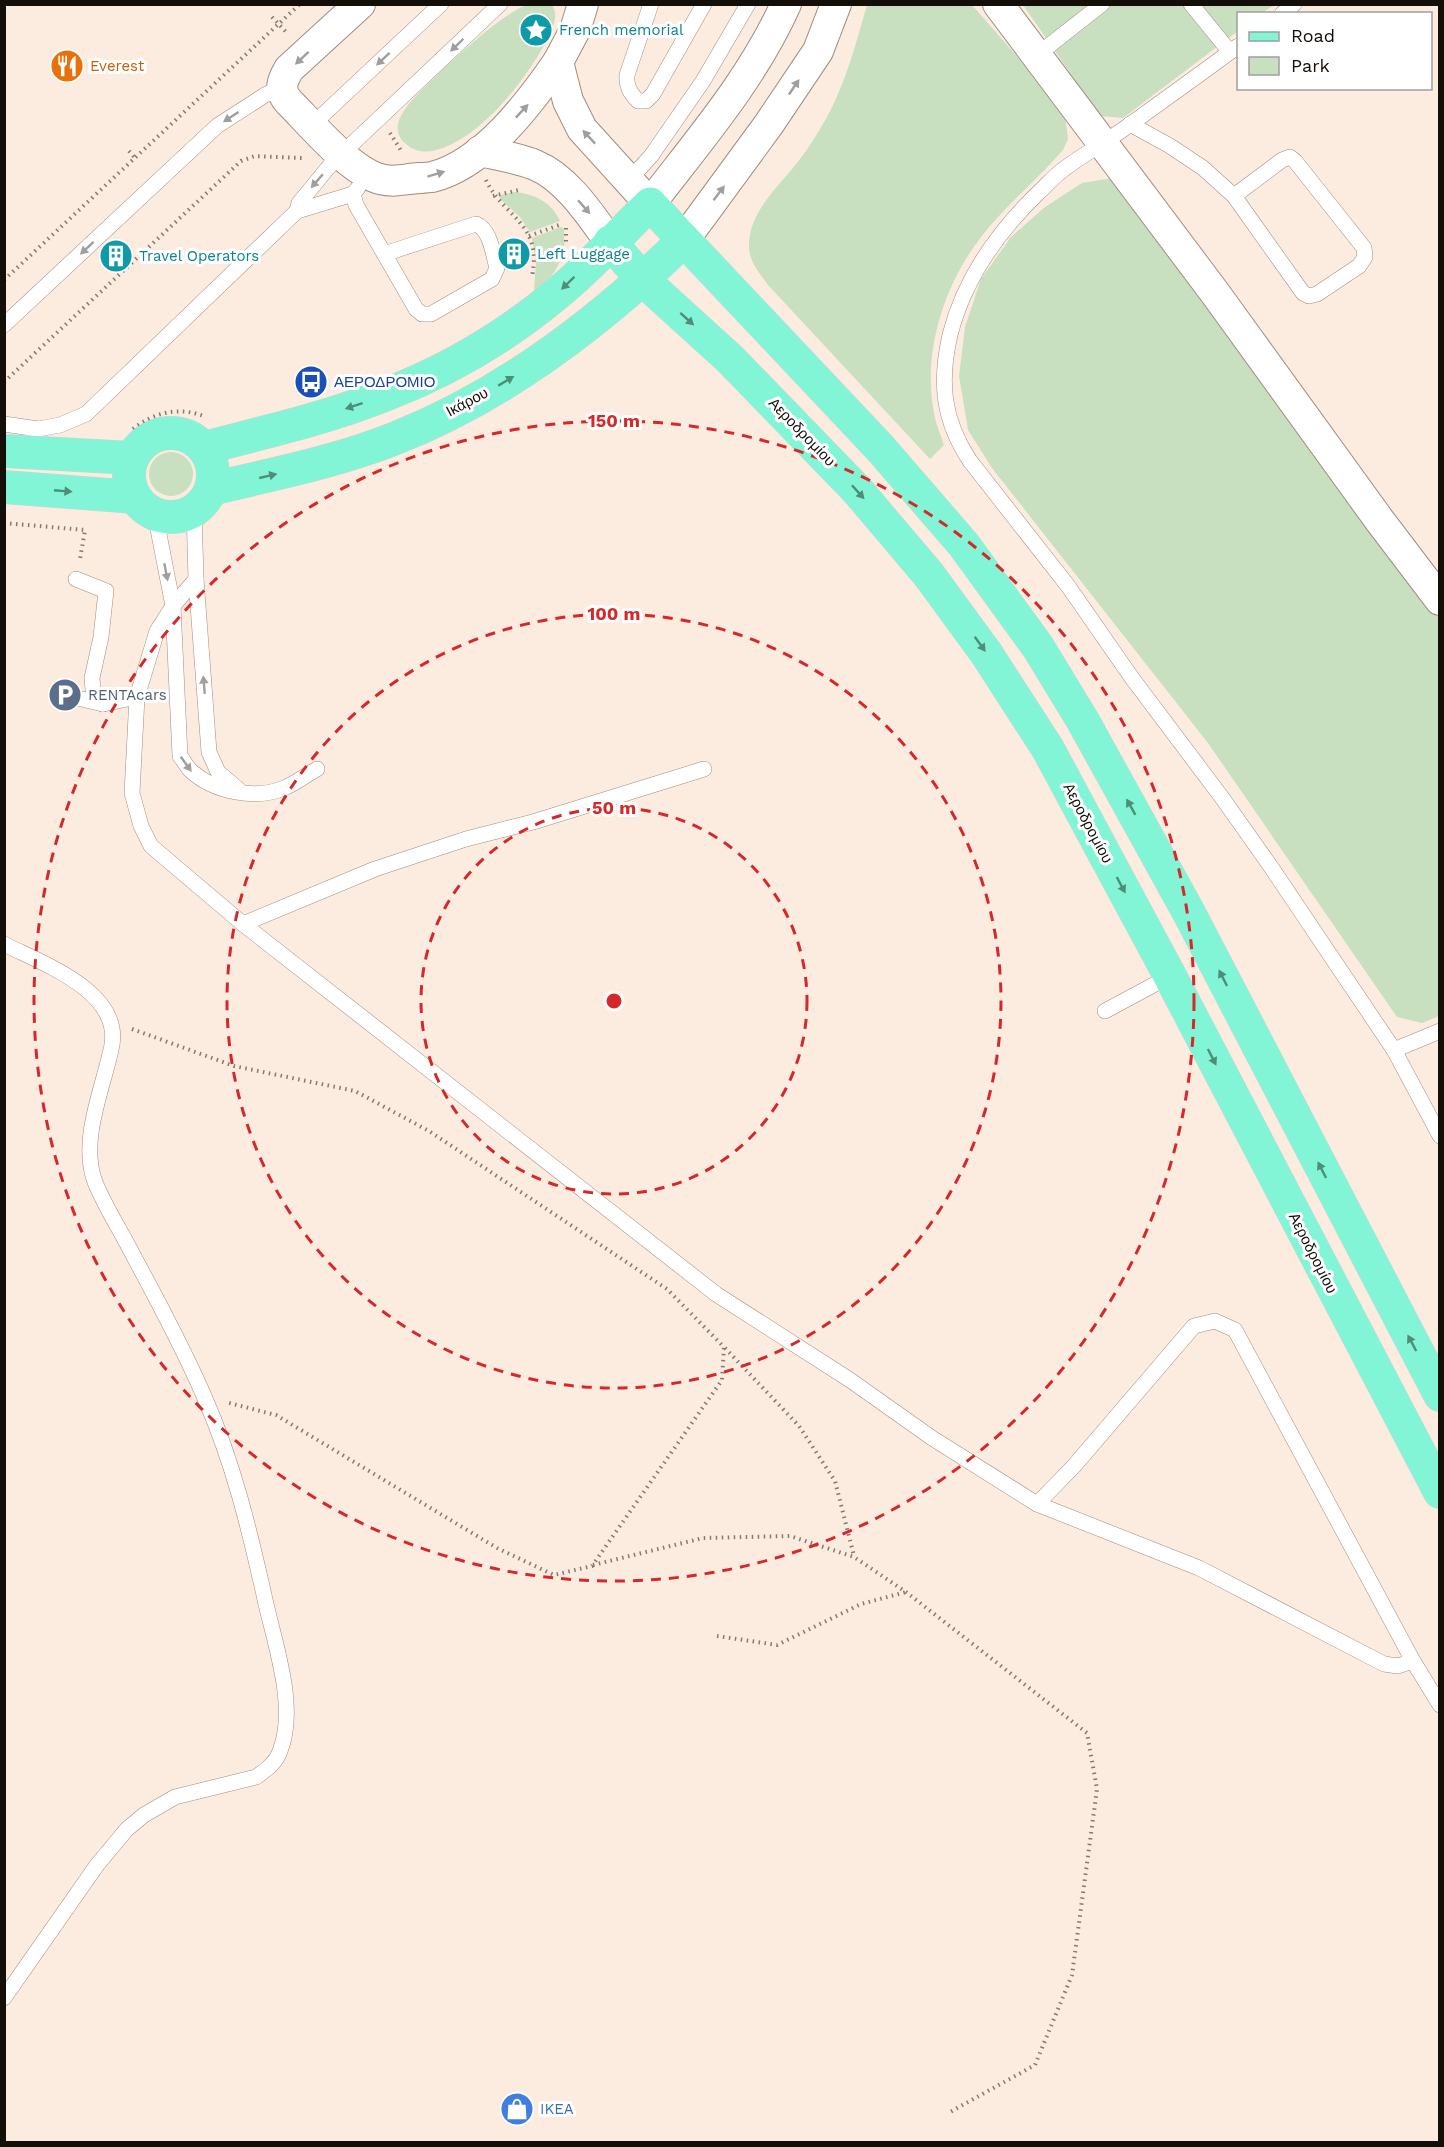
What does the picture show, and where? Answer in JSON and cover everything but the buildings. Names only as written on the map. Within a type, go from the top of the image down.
[{"type":"main road","points":[[4,451],[130,447],[140,446],[151,437],[165,433],[193,438],[206,433],[302,423],[386,395],[446,368],[501,335],[560,292],[650,204],[881,449],[964,545],[1038,647],[1083,721],[1188,911],[1440,1395]]},
{"type":"main road","name":"Ικάρου","points":[[203,499],[396,438],[466,405],[526,369],[579,332],[643,280],[684,240]]},
{"type":"main road","name":"Αεροδρομίου","points":[[610,242],[643,280],[730,359],[857,490],[929,575],[986,653],[1048,749],[1170,976],[1370,1363],[1440,1492]]},
{"type":"main road","points":[[4,487],[145,506],[169,517],[182,515],[203,499],[213,474],[206,433]]},
{"type":"main road","points":[[130,447],[129,484],[145,506]]},
{"type":"street","points":[[360,4],[290,69],[281,87],[283,96],[357,168],[363,185],[432,177],[456,168],[480,151],[506,129],[532,100],[558,62],[575,30],[583,5]]},
{"type":"street","points":[[558,62],[568,102],[582,129],[650,204],[732,98],[775,29],[786,4]]},
{"type":"street","points":[[684,240],[769,124],[818,51],[836,4]]},
{"type":"street","points":[[999,8],[1215,293],[1440,600]]},
{"type":"street","points":[[732,98],[749,107],[769,124]]},
{"type":"street","points":[[480,151],[537,166],[554,176],[585,206],[610,242]]},
{"type":"lane","points":[[312,125],[441,4]]},
{"type":"lane","points":[[297,211],[299,203],[308,190],[342,154],[500,4]]},
{"type":"lane","points":[[651,4],[627,75],[631,94],[638,101],[646,101],[654,94],[704,4]]},
{"type":"lane","points":[[629,180],[651,156],[703,81],[747,4]]},
{"type":"lane","points":[[1036,55],[1102,4]]},
{"type":"lane","points":[[1191,4],[1234,49],[1062,170],[1007,224],[967,287],[955,317],[944,359],[945,404],[958,443],[970,461],[1068,586],[1132,678],[1223,799],[1394,1050],[1440,1136]]},
{"type":"lane","points":[[4,326],[217,126],[281,87]]},
{"type":"lane","points":[[1130,124],[1170,146],[1203,168],[1234,196],[1303,293],[1309,296],[1317,294],[1359,266],[1365,257],[1364,248],[1295,161],[1290,158],[1282,160],[1234,196]]},
{"type":"lane","points":[[4,424],[38,429],[60,425],[86,414],[297,211],[363,185]]},
{"type":"lane","points":[[363,185],[356,206],[416,309],[422,314],[431,314],[492,279],[497,268],[487,234],[481,225],[476,224],[384,254]]},
{"type":"lane","points":[[203,499],[196,579],[209,752],[218,772],[242,793]]},
{"type":"lane","points":[[145,506],[173,606],[180,756],[191,771],[213,785],[242,793],[255,794],[284,788],[317,769]]},
{"type":"lane","points":[[76,579],[106,591],[101,637],[92,678],[93,690],[103,704]]},
{"type":"lane","points":[[196,579],[173,606],[157,631],[137,697],[132,793],[141,826],[151,846],[243,924],[716,1294],[850,1380],[932,1438],[1037,1504],[1199,1568],[1384,1664],[1398,1666],[1413,1661]]},
{"type":"lane","points":[[56,693],[103,704],[137,697]]},
{"type":"lane","points":[[243,924],[375,869],[466,839],[533,822],[704,769]]},
{"type":"lane","points":[[4,944],[82,986],[99,1000],[111,1022],[114,1036],[93,1119],[91,1154],[95,1182],[162,1309],[204,1397],[225,1448],[243,1503],[283,1678],[287,1712],[281,1750],[266,1771],[256,1777],[175,1797],[144,1815],[127,1829],[97,1865],[4,1998]]},
{"type":"lane","points":[[1105,1011],[1170,976]]},
{"type":"lane","points":[[1394,1050],[1440,1031]]},
{"type":"lane","points":[[1037,1504],[1074,1466],[1194,1326],[1215,1321],[1235,1330],[1413,1661],[1440,1705]]},
{"type":"path","points":[[4,280],[300,4]]},
{"type":"path","points":[[272,17],[293,39]]},
{"type":"path","points":[[129,150],[135,158]]},
{"type":"path","points":[[4,382],[241,161],[255,156],[306,158]]},
{"type":"path","points":[[528,192],[513,190],[493,196],[522,223],[529,236],[534,264],[531,281]]},
{"type":"path","points":[[529,236],[563,222],[566,237],[565,254]]},
{"type":"path","points":[[130,447],[142,422],[159,413],[192,412],[206,433]]},
{"type":"path","points":[[4,523],[85,530],[76,579]]},
{"type":"path","points":[[111,1022],[234,1066],[355,1091],[429,1131],[667,1289],[799,1426],[835,1481],[854,1557]]},
{"type":"path","points":[[592,1566],[722,1380],[724,1347]]},
{"type":"path","points":[[204,1397],[276,1415],[497,1548],[554,1575],[703,1538],[790,1536],[854,1557],[906,1592],[1087,1733],[1097,1789],[1072,1975],[1035,2065],[950,2112]]},
{"type":"path","points":[[717,1636],[777,1644],[861,1604],[906,1592]]},
{"type":"green space","points":[[527,5],[552,5],[555,20],[543,47],[524,77],[498,108],[468,135],[452,144],[424,152],[406,144],[400,136],[399,120],[417,94],[477,39],[505,17]]},
{"type":"green space","points":[[867,5],[972,5],[1042,85],[1065,116],[1068,139],[1063,150],[981,237],[956,277],[946,299],[933,346],[931,370],[931,394],[935,418],[944,445],[930,459],[768,285],[755,266],[749,250],[754,221],[760,210],[805,152],[834,104],[850,62]]},
{"type":"green space","points":[[1023,5],[1274,5],[1264,12],[1237,12],[1237,32],[1123,118],[1100,116]]},
{"type":"green space","points":[[1113,178],[1439,617],[1439,1016],[1422,1023],[1397,1017],[1208,743],[992,468],[968,430],[959,376],[965,327],[981,279],[1011,237],[1045,207],[1082,183]]},
{"type":"green space","points":[[515,192],[542,200],[557,214],[560,221],[530,232],[520,217],[500,199],[500,195]]},
{"type":"green space","points":[[561,227],[564,229],[563,255],[554,273],[534,290],[536,263],[532,238]]},
{"type":"green space","points":[[171,452],[186,459],[193,474],[186,489],[171,496],[156,489],[149,474],[156,459]]},
{"type":"place","name":"French memorial","points":[[536,30]]},
{"type":"place","name":"Everest","points":[[67,66]]},
{"type":"place","name":"Left Luggage","points":[[514,254]]},
{"type":"place","name":"Travel Operators","points":[[116,256]]},
{"type":"place","name":"ΑΕΡΟΔΡΟΜΙΟ","points":[[311,382]]},
{"type":"place","name":"RENTAcars","points":[[65,695]]},
{"type":"place","name":"IKEA","points":[[517,2109]]}]
